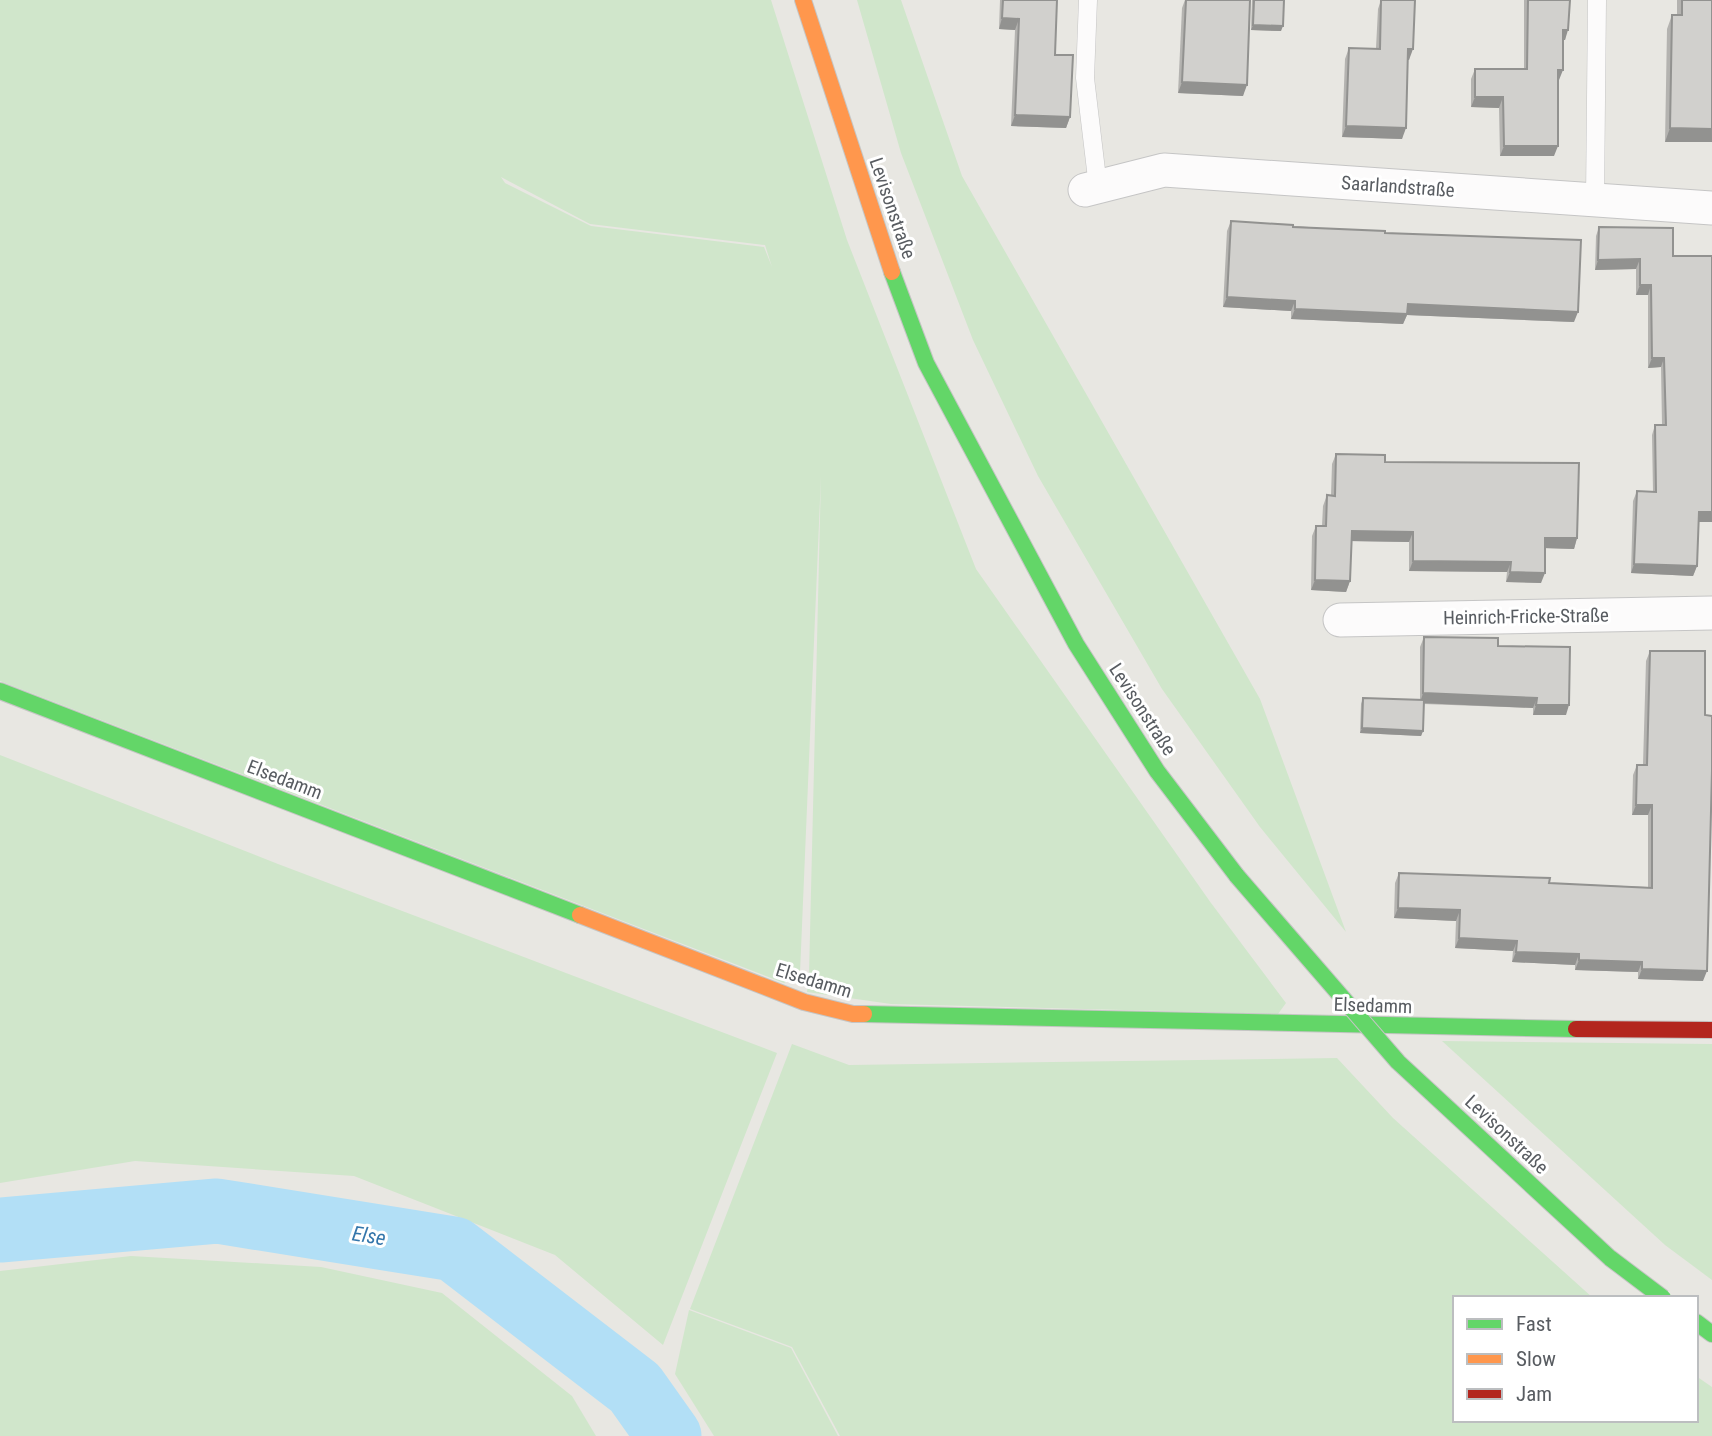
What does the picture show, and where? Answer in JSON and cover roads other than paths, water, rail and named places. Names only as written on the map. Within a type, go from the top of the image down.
[{"type":"street","name":"Levisonstraße","points":[[803,0],[876,227],[926,363],[1076,644],[1157,771],[1237,876],[1398,1062],[1609,1258],[1660,1296]]},
{"type":"street","name":"Saarlandstraße","points":[[1092,188],[1164,170],[1712,208]]},
{"type":"street","name":"Heinrich-Fricke-Straße","points":[[1339,620],[1712,613]]},
{"type":"street","name":"Elsedamm","points":[[0,691],[804,1002],[853,1014],[1467,1028],[1712,1030]]},
{"type":"lane","points":[[1088,0],[1085,78],[1092,188]]},
{"type":"lane","points":[[1595,199],[1597,0]]},
{"type":"waterway","name":"Else","points":[[0,1230],[217,1211],[454,1249],[635,1388],[669,1436]]}]
